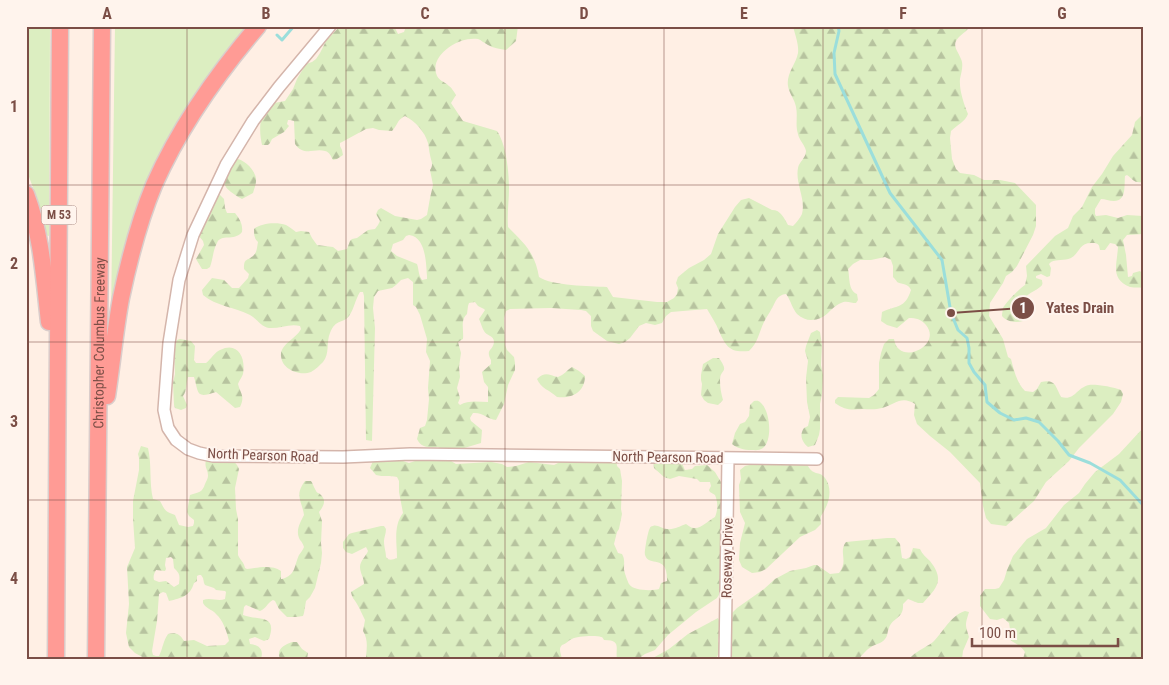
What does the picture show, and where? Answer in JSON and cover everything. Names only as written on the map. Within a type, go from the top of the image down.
[{"type":"highway","name":"M 53","points":[[56,659],[60,26]]},
{"type":"highway","name":"Christopher Columbus Freeway","points":[[96,659],[102,26]]},
{"type":"highway","points":[[98,453],[121,299],[136,237],[154,186],[174,144],[202,98],[231,58],[258,26]]},
{"type":"highway","points":[[26,194],[42,249],[57,404]]},
{"type":"street","name":"North Pearson Road","points":[[330,26],[253,121],[226,165],[193,235],[179,280],[168,343],[164,410],[168,428],[176,440],[188,449],[213,456],[343,457],[410,454],[817,459]]},
{"type":"street","name":"Roseway Drive","points":[[725,659],[728,458]]},
{"type":"green space","points":[[26,26],[50,26],[49,236],[45,235],[37,198],[26,169]]},
{"type":"green space","points":[[115,26],[252,26],[194,100],[111,316]]},
{"type":"green space","points":[[340,26],[394,26],[398,34],[404,32],[406,26],[518,26],[516,41],[506,50],[492,47],[478,39],[464,40],[449,47],[438,59],[436,66],[438,78],[450,87],[456,95],[451,103],[463,121],[497,131],[500,136],[505,150],[508,174],[508,227],[528,249],[535,261],[539,277],[545,280],[572,285],[607,287],[613,297],[667,302],[677,294],[678,288],[676,283],[678,277],[711,254],[718,234],[741,200],[749,198],[772,210],[778,211],[788,225],[793,226],[802,214],[803,203],[797,174],[806,151],[798,134],[796,107],[788,82],[798,53],[793,26],[970,26],[955,43],[962,61],[960,88],[968,114],[951,131],[952,159],[960,173],[974,175],[984,180],[1000,180],[1015,183],[1036,205],[1036,226],[1033,235],[1017,266],[1006,276],[990,303],[989,316],[1003,339],[1016,377],[1025,391],[1033,392],[1041,382],[1046,381],[1054,384],[1061,397],[1066,398],[1073,396],[1089,385],[1100,385],[1121,390],[1123,394],[1121,402],[1113,414],[1079,448],[1069,461],[1046,482],[1034,501],[1006,526],[991,524],[986,518],[980,483],[950,452],[917,424],[914,415],[915,404],[902,400],[879,409],[854,409],[845,408],[835,403],[838,397],[869,398],[874,395],[879,389],[881,353],[884,344],[889,339],[894,339],[897,347],[903,352],[918,350],[929,340],[930,333],[926,325],[918,319],[909,318],[897,328],[881,321],[882,312],[900,306],[909,296],[911,290],[907,285],[897,282],[893,277],[891,260],[885,257],[860,260],[853,264],[848,269],[849,280],[852,290],[857,294],[858,300],[856,303],[843,302],[821,318],[807,320],[802,318],[795,312],[786,294],[779,297],[749,351],[737,351],[729,348],[707,309],[671,312],[662,323],[655,325],[646,323],[639,326],[630,338],[619,344],[607,341],[593,331],[591,316],[586,311],[551,308],[510,309],[506,311],[504,318],[505,345],[514,357],[515,370],[508,385],[504,404],[496,420],[476,413],[473,413],[470,418],[482,430],[481,443],[451,452],[445,451],[438,447],[423,446],[417,439],[420,428],[425,426],[427,420],[430,361],[426,352],[427,339],[420,315],[413,305],[413,282],[408,278],[401,280],[392,288],[378,291],[374,297],[372,441],[366,440],[363,292],[360,292],[349,316],[332,328],[323,362],[311,372],[302,373],[288,368],[282,361],[281,356],[283,348],[299,333],[300,326],[266,327],[250,315],[208,299],[203,295],[202,290],[212,278],[224,280],[232,288],[239,288],[248,278],[249,274],[244,269],[246,260],[256,252],[258,242],[254,236],[254,229],[261,225],[282,224],[296,232],[309,232],[317,245],[333,247],[338,251],[347,249],[352,239],[357,238],[368,230],[375,229],[380,221],[376,214],[381,208],[395,216],[417,220],[427,215],[433,185],[430,170],[432,162],[428,143],[419,127],[405,116],[392,131],[373,128],[366,129],[340,143],[343,155],[333,160],[327,152],[321,150],[306,151],[298,148],[295,144],[294,121],[290,120],[288,120],[287,124],[289,126],[284,132],[272,139],[268,145],[262,145],[260,128],[262,117],[267,107],[277,102],[285,101],[306,64],[316,59],[326,41]],"holes":[[[409,235],[419,240],[422,245],[427,279],[422,280],[417,264],[397,256],[391,251],[393,244]],[[475,302],[485,310],[479,319],[485,333],[493,338],[494,342],[489,352],[491,364],[482,372],[484,382],[488,387],[488,402],[470,402],[460,405],[458,403],[460,398],[457,388],[460,377],[461,353],[458,342],[463,339],[463,322],[469,303]]]},
{"type":"green space","points":[[1143,114],[1143,182],[1135,182],[1127,175],[1125,176],[1124,192],[1121,198],[1114,201],[1101,199],[1095,209],[1095,214],[1096,216],[1106,215],[1118,218],[1127,215],[1143,216],[1143,234],[1127,235],[1123,240],[1128,277],[1140,271],[1143,274],[1143,288],[1130,287],[1124,284],[1117,276],[1118,247],[1115,244],[1110,243],[1105,250],[1100,250],[1098,244],[1088,243],[1082,246],[1071,258],[1051,262],[1049,264],[1051,268],[1050,276],[1047,277],[1041,274],[1036,276],[1036,278],[1042,280],[1042,284],[1022,301],[1020,305],[1025,310],[1023,321],[1012,322],[1006,320],[1002,316],[1003,308],[1013,295],[1025,285],[1027,276],[1026,266],[1055,236],[1068,228],[1073,216],[1082,207],[1092,187],[1113,156],[1132,135],[1135,122]]},
{"type":"green space","points":[[238,159],[250,167],[256,178],[253,193],[242,199],[227,188],[224,181],[229,169],[235,160]]},
{"type":"green space","points":[[220,195],[224,199],[227,213],[235,213],[242,224],[242,232],[235,237],[221,238],[217,243],[210,267],[202,269],[196,259],[204,245],[198,235],[217,196]]},
{"type":"green space","points":[[817,330],[820,332],[822,345],[821,365],[823,375],[820,429],[815,445],[808,447],[801,436],[804,428],[808,426],[810,417],[806,378],[808,361],[805,351],[811,333]]},
{"type":"green space","points":[[177,340],[191,341],[195,346],[194,360],[196,363],[206,363],[218,351],[226,348],[236,349],[242,357],[244,368],[238,384],[242,398],[240,407],[235,408],[216,392],[201,395],[194,377],[188,377],[183,396],[187,405],[186,408],[181,410],[175,408],[173,383],[175,374],[174,348]]},
{"type":"green space","points":[[713,358],[719,358],[724,366],[720,376],[723,400],[718,405],[708,403],[701,395],[703,364]]},
{"type":"green space","points":[[572,367],[585,376],[580,390],[568,397],[557,397],[543,387],[537,379],[545,374],[558,377]]},
{"type":"green space","points":[[754,401],[760,402],[767,412],[768,439],[760,450],[736,447],[732,444],[735,433],[740,424],[745,422],[749,416],[750,405]]},
{"type":"green space","points":[[1143,428],[1143,659],[1023,659],[1025,652],[1023,649],[1007,637],[1010,629],[1009,623],[1003,618],[997,620],[990,619],[980,606],[980,596],[985,589],[999,588],[1013,556],[1027,539],[1046,528],[1064,505],[1079,493],[1095,472],[1119,454]]},
{"type":"green space","points":[[141,446],[148,448],[153,499],[160,501],[165,510],[175,515],[179,525],[188,527],[193,526],[194,523],[194,520],[187,512],[190,495],[200,492],[204,487],[208,476],[205,465],[206,460],[228,455],[239,469],[235,488],[238,519],[238,555],[245,568],[264,567],[277,569],[281,571],[281,579],[292,573],[304,547],[298,533],[304,515],[299,495],[305,481],[311,481],[317,492],[323,497],[324,504],[319,512],[322,521],[321,563],[315,588],[306,601],[303,616],[287,617],[273,600],[260,611],[246,605],[244,607],[243,615],[265,620],[271,625],[269,639],[264,641],[255,637],[249,639],[250,644],[256,645],[261,650],[261,659],[146,659],[129,647],[126,633],[129,604],[127,567],[135,548],[133,501],[139,470],[138,454]],"holes":[[[171,557],[179,577],[179,584],[174,587],[166,581],[159,582],[154,580],[156,570],[165,571],[166,558]],[[199,575],[203,578],[205,585],[226,592],[225,599],[206,599],[203,600],[203,603],[221,619],[229,641],[225,645],[207,646],[194,640],[184,641],[178,634],[171,633],[166,637],[159,656],[153,655],[159,594],[166,593],[169,601],[182,597],[188,594]]]},
{"type":"green space","points":[[583,456],[616,459],[622,481],[622,514],[614,544],[618,553],[623,556],[624,570],[629,584],[643,590],[659,589],[661,583],[667,581],[665,567],[658,562],[650,561],[645,555],[650,527],[656,526],[670,529],[686,524],[692,528],[697,528],[715,517],[717,509],[715,495],[709,490],[710,482],[700,482],[697,479],[679,476],[670,479],[664,477],[654,468],[653,460],[680,457],[685,470],[692,469],[695,466],[707,465],[715,472],[723,488],[720,593],[717,598],[668,635],[655,650],[638,659],[617,659],[616,645],[613,641],[604,640],[599,636],[591,636],[574,638],[562,645],[560,650],[562,659],[364,659],[367,646],[363,631],[365,620],[351,592],[364,584],[360,565],[368,551],[366,547],[352,554],[346,552],[343,548],[343,542],[349,534],[384,526],[386,529],[384,541],[386,557],[391,560],[397,558],[397,529],[403,513],[397,477],[376,475],[370,468],[373,461],[397,459],[409,463],[418,460],[446,458],[456,464],[491,462],[507,467],[529,462],[554,465],[564,460],[576,463]]},
{"type":"green space","points":[[763,462],[807,464],[812,471],[821,474],[825,478],[829,485],[830,494],[821,516],[821,524],[815,530],[800,537],[766,569],[752,573],[742,567],[739,560],[740,543],[745,523],[740,512],[740,470],[745,466]]},
{"type":"green space","points":[[895,538],[900,544],[902,558],[910,557],[913,548],[920,549],[935,568],[938,579],[932,593],[923,603],[908,599],[903,604],[902,613],[891,624],[887,637],[883,641],[869,648],[859,659],[726,659],[731,651],[731,614],[775,579],[790,571],[814,565],[830,574],[839,573],[844,561],[843,549],[846,542]]},
{"type":"green space","points":[[965,611],[969,612],[966,624],[969,637],[962,659],[909,659],[933,642],[955,616]]},
{"type":"green space","points":[[718,618],[721,625],[718,641],[720,650],[716,659],[651,659],[669,649],[688,634]]},
{"type":"green space","points":[[292,642],[297,642],[308,653],[307,659],[280,659],[280,650]]},
{"type":"waterway","points":[[277,35],[282,40],[294,26]]},
{"type":"waterway","points":[[838,26],[839,31],[834,53],[835,74],[890,193],[942,260],[951,313],[958,330],[967,338],[969,363],[985,385],[987,402],[1000,413],[1014,420],[1026,418],[1039,422],[1069,455],[1090,463],[1120,480],[1143,505]]},
{"type":"place","name":"Yates Drain","points":[[951,313]]}]
